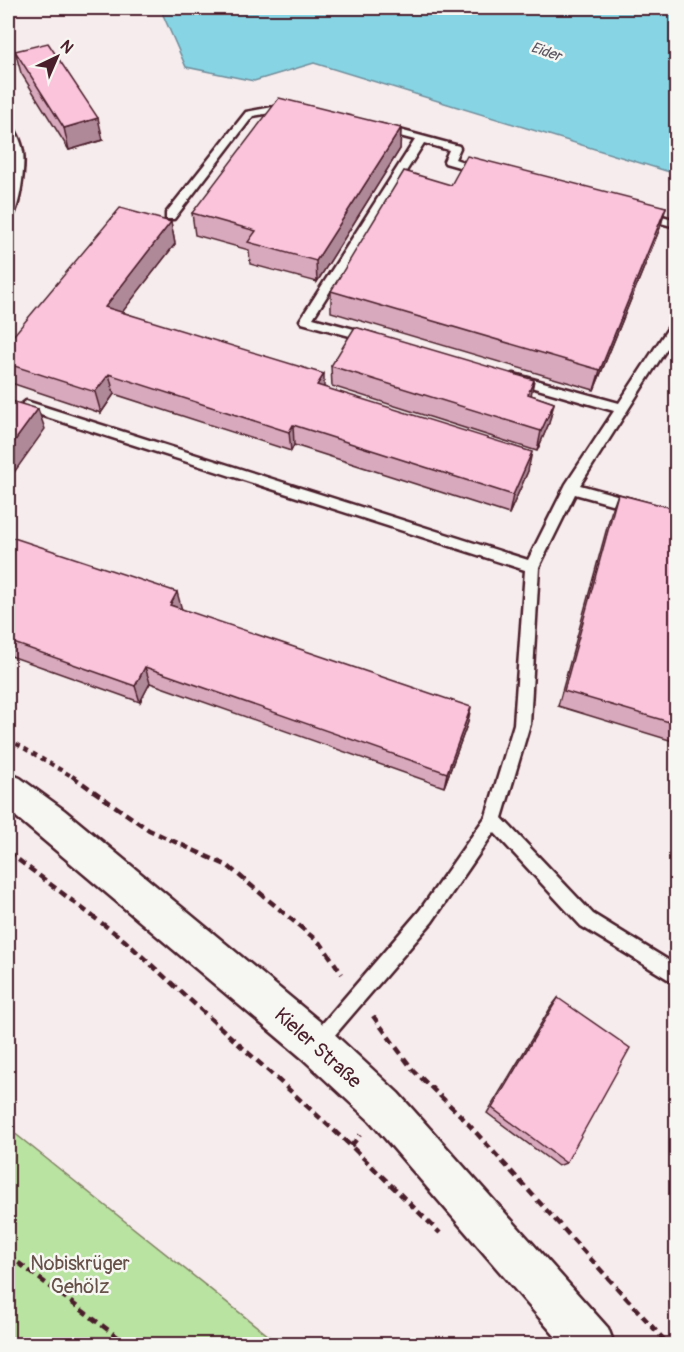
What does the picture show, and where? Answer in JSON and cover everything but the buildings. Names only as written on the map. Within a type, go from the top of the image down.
[{"type":"main road","name":"Kieler Straße","points":[[8,789],[51,822],[316,1044],[384,1107],[592,1344]]},
{"type":"lane","points":[[170,216],[250,114],[296,105]]},
{"type":"lane","points":[[364,124],[455,148],[448,161],[494,173]]},
{"type":"lane","points":[[8,126],[18,151],[14,204],[8,217]]},
{"type":"lane","points":[[386,342],[306,320],[421,139]]},
{"type":"lane","points":[[631,211],[676,224]]},
{"type":"lane","points":[[316,1044],[426,916],[493,820],[522,724],[532,567],[571,488],[676,325]]},
{"type":"lane","points":[[498,373],[622,408]]},
{"type":"lane","points":[[26,406],[532,567]]},
{"type":"lane","points":[[571,488],[645,508]]},
{"type":"lane","points":[[493,820],[587,920],[676,975]]},
{"type":"path","points":[[8,852],[124,940],[351,1146],[449,1242]]},
{"type":"path","points":[[8,1255],[127,1344]]},
{"type":"green space","name":"Nobiskrüger Gehölz","points":[[8,1128],[279,1344],[8,1344]]},
{"type":"water","name":"Eider","points":[[160,8],[676,8],[676,174],[314,63],[254,81],[186,67]]}]
